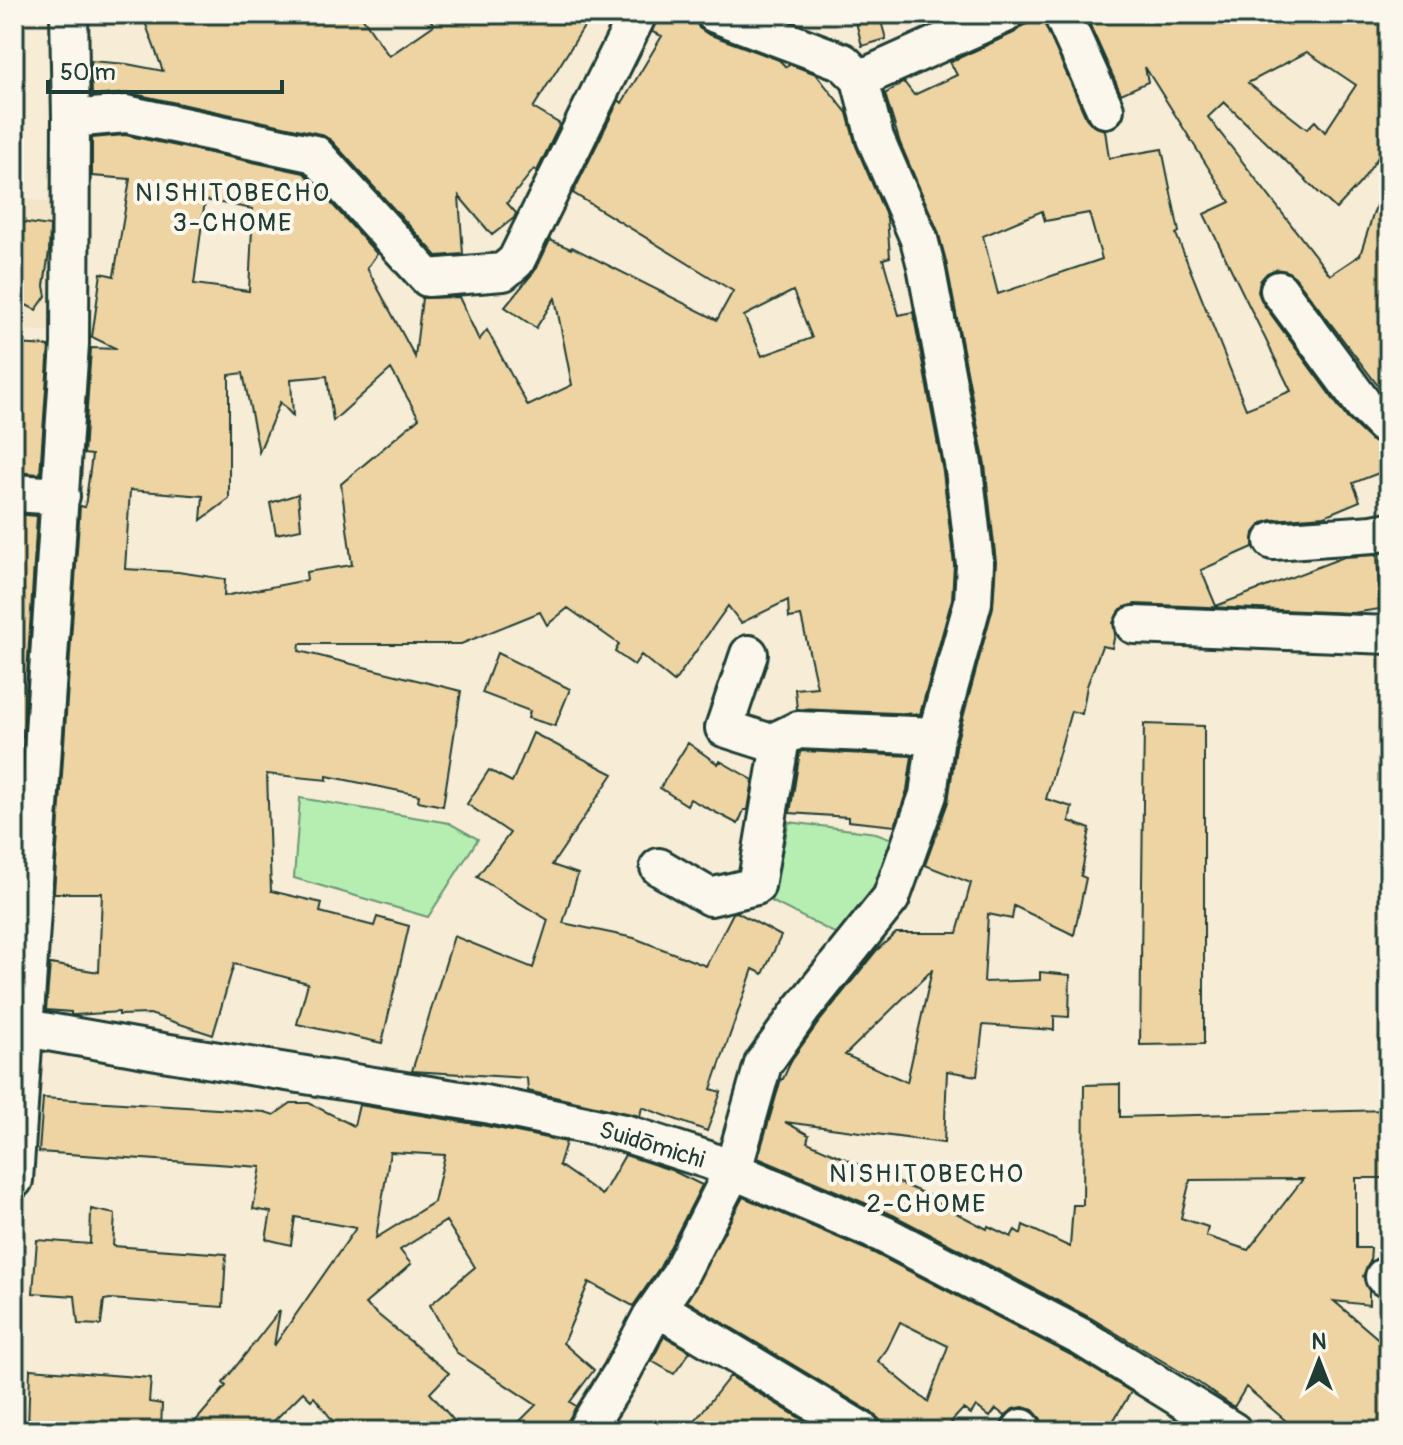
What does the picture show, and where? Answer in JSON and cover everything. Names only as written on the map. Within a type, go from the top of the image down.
[{"type":"street","points":[[14,1180],[27,786],[61,496],[70,344],[69,14]]},
{"type":"street","points":[[71,119],[126,114],[315,154],[428,278],[503,272],[516,261],[638,14]]},
{"type":"street","points":[[585,1431],[678,1278],[733,1170],[763,1064],[891,898],[928,795],[936,736],[973,602],[975,564],[971,518],[926,266],[919,239],[875,138],[860,79],[843,62],[715,14]]},
{"type":"street","points":[[860,79],[1005,14]]},
{"type":"street","points":[[1062,14],[1105,109]]},
{"type":"street","points":[[1279,290],[1364,405],[1384,425],[1389,423]]},
{"type":"street","points":[[14,493],[61,496]]},
{"type":"street","points":[[1273,541],[1389,531]]},
{"type":"street","points":[[1134,625],[1389,635]]},
{"type":"street","points":[[749,654],[724,728],[771,743],[798,730],[936,736]]},
{"type":"street","points":[[659,867],[710,897],[756,886],[781,738]]},
{"type":"street","name":"Suidōmichi","points":[[18,1026],[485,1104],[624,1133],[733,1170],[883,1234],[1053,1322],[1233,1431]]},
{"type":"street","points":[[658,1308],[862,1431]]},
{"type":"shaded area","points":[[914,14],[975,14],[921,38]]},
{"type":"shaded area","points":[[14,198],[55,203],[54,332],[14,329]]},
{"type":"green space","points":[[300,798],[449,823],[478,839],[428,917],[294,878]]},
{"type":"green space","points":[[789,822],[876,833],[895,840],[879,889],[846,939],[771,901]]},
{"type":"building","points":[[142,14],[360,14],[389,56],[434,25],[426,14],[592,14],[533,108],[560,124],[537,171],[534,169],[507,203],[516,213],[514,218],[492,235],[459,196],[463,254],[437,256],[331,140],[320,134],[130,93],[92,96],[91,61],[163,71]]},
{"type":"building","points":[[659,14],[684,14],[695,19],[699,28],[708,34],[779,60],[786,67],[789,64],[816,74],[847,113],[856,146],[887,218],[890,257],[883,259],[899,315],[913,312],[943,472],[954,565],[952,599],[920,714],[797,709],[795,689],[817,687],[801,616],[789,618],[788,600],[741,623],[728,606],[674,682],[641,655],[634,665],[615,652],[619,644],[568,608],[547,625],[540,612],[461,644],[300,644],[299,651],[461,691],[443,806],[418,801],[419,795],[327,776],[327,780],[267,774],[271,891],[322,903],[320,912],[374,926],[377,917],[409,926],[382,1043],[297,1024],[308,983],[234,964],[213,1035],[150,1014],[71,1015],[71,1012],[46,1010],[50,964],[99,972],[102,893],[54,893],[80,506],[85,507],[92,455],[84,454],[91,348],[117,349],[92,337],[101,273],[114,276],[130,179],[92,176],[92,138],[125,135],[304,173],[377,254],[367,268],[415,357],[422,298],[459,297],[479,340],[487,330],[528,406],[572,385],[555,298],[536,328],[505,307],[537,268],[550,240],[572,247],[717,320],[733,291],[573,193],[619,100],[622,103],[662,36],[652,32]],"holes":[[[205,200],[253,209],[249,291],[194,284]],[[793,291],[812,338],[762,356],[744,316]],[[391,369],[419,418],[341,484],[352,565],[306,572],[307,580],[224,596],[225,579],[125,569],[130,490],[203,496],[201,520],[229,499],[229,375],[243,373],[259,452],[280,402],[293,416],[291,379],[327,376],[333,421]]]},
{"type":"building","points":[[854,14],[879,14],[886,39],[862,46]]},
{"type":"building","points":[[1085,14],[1389,14],[1389,141],[1361,182],[1336,209],[1224,102],[1208,117],[1330,275],[1360,255],[1384,181],[1389,182],[1389,400],[1295,277],[1287,271],[1276,269],[1260,281],[1258,292],[1262,302],[1347,418],[1370,440],[1379,445],[1389,445],[1389,469],[1353,483],[1360,501],[1324,516],[1262,523],[1254,533],[1253,547],[1201,570],[1216,606],[1344,557],[1377,555],[1380,609],[1353,613],[1135,604],[1121,609],[1113,623],[1115,634],[1112,648],[1102,646],[1087,686],[1082,714],[1071,711],[1046,799],[1072,807],[1069,821],[1090,829],[1081,876],[1086,878],[1074,935],[1014,906],[1012,919],[988,914],[984,982],[1040,980],[1040,972],[1070,975],[1069,1017],[1054,1016],[1054,1030],[983,1025],[977,1076],[947,1071],[944,1143],[785,1122],[809,1135],[807,1142],[934,1198],[933,1201],[987,1229],[988,1226],[1011,1237],[1015,1230],[1021,1234],[1023,1225],[1070,1247],[1073,1205],[1083,1205],[1084,1085],[1120,1084],[1120,1117],[1389,1110],[1389,1178],[1356,1178],[1356,1248],[1371,1248],[1370,1262],[1363,1276],[1369,1291],[1369,1305],[1334,1301],[1389,1348],[1389,1415],[1377,1431],[1298,1431],[1246,1387],[1234,1407],[1091,1318],[893,1215],[758,1158],[781,1079],[819,1022],[876,951],[896,933],[957,933],[971,883],[925,865],[948,802],[957,740],[993,607],[996,562],[985,465],[946,261],[938,231],[900,143],[885,94],[904,82],[914,95],[957,75],[950,62],[1042,17],[1086,118],[1093,126],[1105,130],[1109,158],[1162,149],[1179,232],[1176,234],[1246,409],[1291,391],[1204,214],[1230,202],[1145,67],[1148,82],[1121,94]],"holes":[[[1307,52],[1356,85],[1325,132],[1315,121],[1307,129],[1248,83]],[[1042,211],[1045,221],[1089,213],[1102,259],[998,294],[983,236]],[[932,970],[907,1082],[845,1055]],[[1303,1179],[1248,1250],[1206,1236],[1208,1227],[1181,1218],[1190,1180]]]},
{"type":"building","points":[[14,221],[50,226],[44,286],[46,296],[36,310],[16,300],[20,270],[14,269]]},
{"type":"building","points":[[15,344],[49,346],[40,474],[14,472],[14,416],[18,417]]},
{"type":"building","points":[[298,494],[301,529],[276,534],[270,503]]},
{"type":"building","points":[[14,514],[37,516],[23,737],[14,736]]},
{"type":"building","points":[[497,653],[570,689],[555,726],[528,718],[530,711],[482,693]]},
{"type":"building","points":[[1144,724],[1204,726],[1204,1044],[1140,1045]]},
{"type":"building","points":[[533,733],[613,774],[552,865],[578,874],[563,923],[634,938],[706,966],[733,913],[737,912],[781,936],[763,974],[753,969],[711,1089],[721,1092],[707,1131],[642,1107],[640,1116],[528,1091],[527,1078],[412,1071],[454,936],[533,968],[548,920],[477,877],[510,833],[467,804],[489,770],[512,782]]},
{"type":"building","points":[[688,743],[718,764],[720,761],[753,780],[748,810],[744,810],[738,824],[690,799],[687,805],[660,788]]},
{"type":"building","points":[[802,751],[912,756],[907,790],[895,826],[848,821],[848,817],[790,813]]},
{"type":"building","points":[[43,1098],[274,1115],[291,1103],[309,1103],[354,1126],[359,1105],[566,1142],[559,1165],[602,1195],[625,1155],[671,1170],[702,1185],[660,1267],[633,1306],[589,1282],[563,1343],[594,1370],[570,1402],[576,1406],[564,1431],[510,1431],[536,1405],[456,1352],[430,1305],[475,1267],[446,1221],[400,1250],[411,1264],[365,1304],[449,1373],[430,1393],[463,1431],[341,1431],[314,1397],[311,1400],[303,1392],[264,1431],[187,1431],[226,1386],[223,1383],[280,1310],[274,1346],[356,1228],[295,1217],[291,1245],[266,1239],[271,1212],[253,1209],[261,1167],[39,1152]],"holes":[[[390,1152],[445,1155],[434,1202],[376,1238]]]},
{"type":"building","points":[[743,1197],[874,1253],[1071,1355],[1131,1392],[1107,1431],[1042,1431],[1041,1419],[1033,1410],[1023,1407],[1013,1409],[1005,1416],[996,1409],[990,1417],[976,1406],[971,1414],[963,1409],[951,1422],[962,1431],[883,1431],[880,1420],[873,1413],[687,1301]],"holes":[[[900,1322],[948,1346],[928,1402],[878,1361]]]},
{"type":"building","points":[[91,1209],[115,1214],[113,1246],[226,1254],[223,1307],[110,1299],[104,1300],[101,1325],[78,1324],[75,1296],[33,1293],[37,1240],[90,1244]]},
{"type":"building","points":[[664,1336],[690,1352],[674,1374],[652,1361]]},
{"type":"building","points":[[30,1369],[151,1378],[149,1402],[162,1404],[161,1431],[28,1428]]},
{"type":"building","points":[[730,1376],[821,1431],[687,1431]]},
{"type":"district","name":"NISHITOBECHO 3-CHOME","points":[[233,208]]},
{"type":"district","name":"NISHITOBECHO 2-CHOME","points":[[927,1189]]}]
